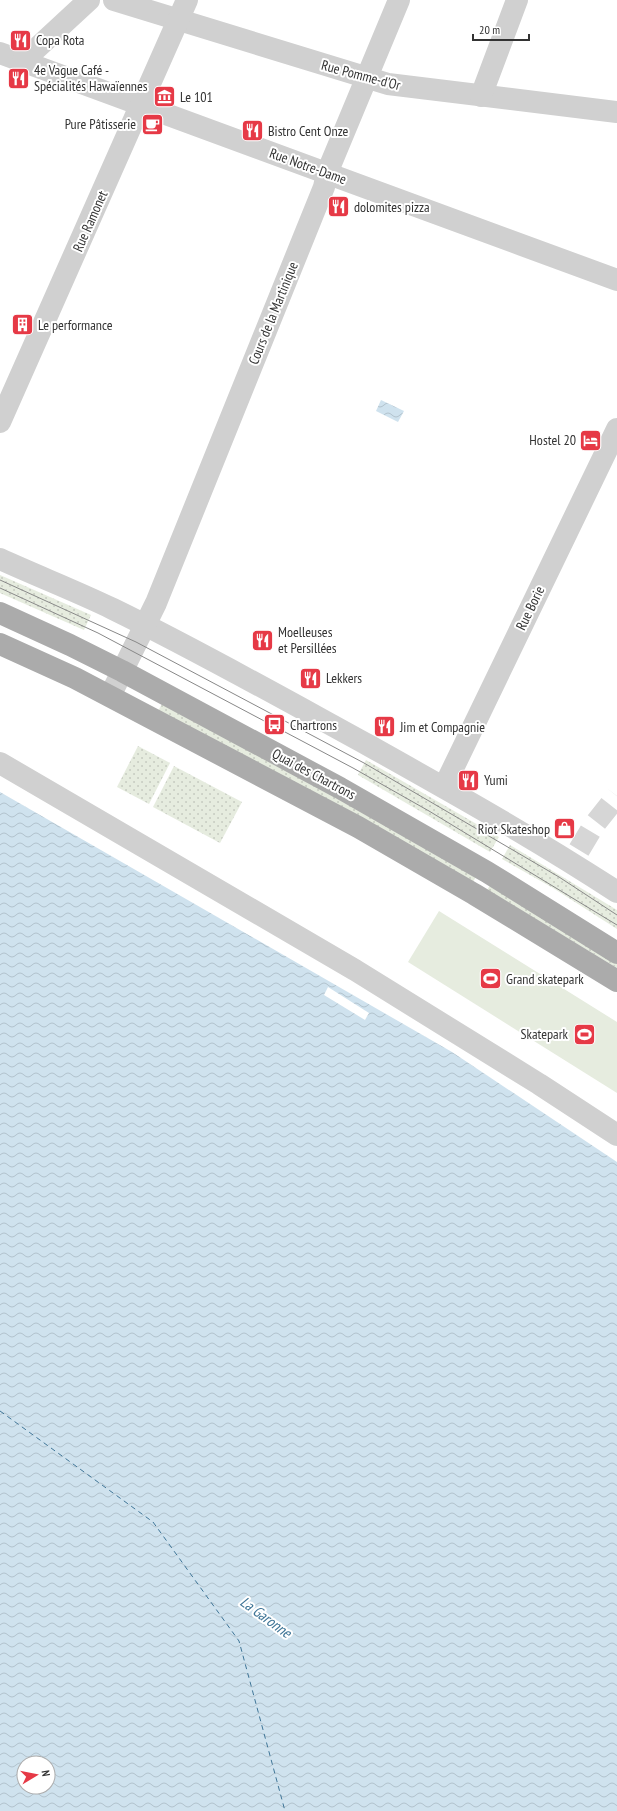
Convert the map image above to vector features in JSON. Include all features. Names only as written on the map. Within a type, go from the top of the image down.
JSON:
[{"type":"main road","name":"Quai des Chartrons","points":[[0,613],[122,671],[416,830],[506,883],[617,953]]},
{"type":"main road","name":"Quai des Chartrons","points":[[0,644],[75,678],[358,827],[474,894],[617,981]]},
{"type":"street","points":[[23,61],[89,0]]},
{"type":"street","name":"Rue Pomme-d'Or","points":[[114,0],[367,79],[388,84],[481,96],[615,107]]},
{"type":"street","name":"Rue Ramonet","points":[[0,422],[187,0]]},
{"type":"street","name":"Cours de la Martinique","points":[[110,696],[156,603],[313,216],[324,187],[327,173],[399,0]]},
{"type":"street","points":[[481,96],[517,0]]},
{"type":"street","name":"Rue Notre-Dame","points":[[0,52],[617,280]]},
{"type":"street","name":"Rue Borie","points":[[444,787],[617,429]]},
{"type":"street","points":[[0,559],[144,625],[575,856],[617,892]]},
{"type":"street","points":[[0,763],[355,970],[540,1084],[617,1135]]},
{"type":"shaded area","points":[[0,575],[91,615],[84,630],[0,593]]},
{"type":"shaded area","points":[[163,702],[477,875],[473,882],[158,711]]},
{"type":"shaded area","points":[[138,746],[170,763],[149,804],[117,787]]},
{"type":"shaded area","points":[[366,760],[499,837],[490,852],[358,775]]},
{"type":"shaded area","points":[[174,766],[242,802],[220,843],[153,807]]},
{"type":"shaded area","points":[[510,845],[617,910],[617,929],[553,888],[502,859]]},
{"type":"shaded area","points":[[491,884],[617,963],[617,968],[487,890]]},
{"type":"shaded area","name":"Grand skatepark","points":[[439,911],[617,1022],[617,1093],[408,962]]},
{"type":"water","points":[[381,400],[404,411],[398,422],[376,411]]},
{"type":"water","name":"La Garonne","points":[[0,792],[452,1052],[617,1162],[617,1811],[0,1811]]},
{"type":"pier","points":[[328,987],[369,1013],[365,1020],[324,995]]},
{"type":"ferry route","points":[[0,1411],[153,1522],[239,1641],[285,1811]]},
{"type":"tunnel","points":[[579,850],[594,825],[617,796]]},
{"type":"tram line","points":[[0,580],[136,642],[364,763],[559,877],[617,915]]},
{"type":"tram line","points":[[0,588],[98,633],[353,768],[429,811],[617,925]]},
{"type":"place","name":"Copa Rota","points":[[21,40]]},
{"type":"place","name":"4e Vague Café - Spécialités Hawaïennes","points":[[19,78]]},
{"type":"place","name":"Le 101","points":[[165,97]]},
{"type":"place","name":"Pure Pâtisserie","points":[[152,124]]},
{"type":"place","name":"Bistro Cent Onze","points":[[253,131]]},
{"type":"place","name":"dolomites pizza","points":[[339,207]]},
{"type":"place","name":"Le performance","points":[[22,325]]},
{"type":"place","name":"Hostel 20","points":[[591,440]]},
{"type":"place","name":"Moelleuses et Persillées","points":[[262,640]]},
{"type":"place","name":"Lekkers","points":[[311,678]]},
{"type":"place","name":"Chartrons","points":[[274,725]]},
{"type":"place","name":"Jim et Compagnie","points":[[385,727]]},
{"type":"place","name":"Yumi","points":[[468,780]]},
{"type":"place","name":"Riot Skateshop","points":[[565,829]]},
{"type":"place","name":"Grand skatepark","points":[[491,979]]},
{"type":"place","name":"Skatepark","points":[[584,1034]]}]
